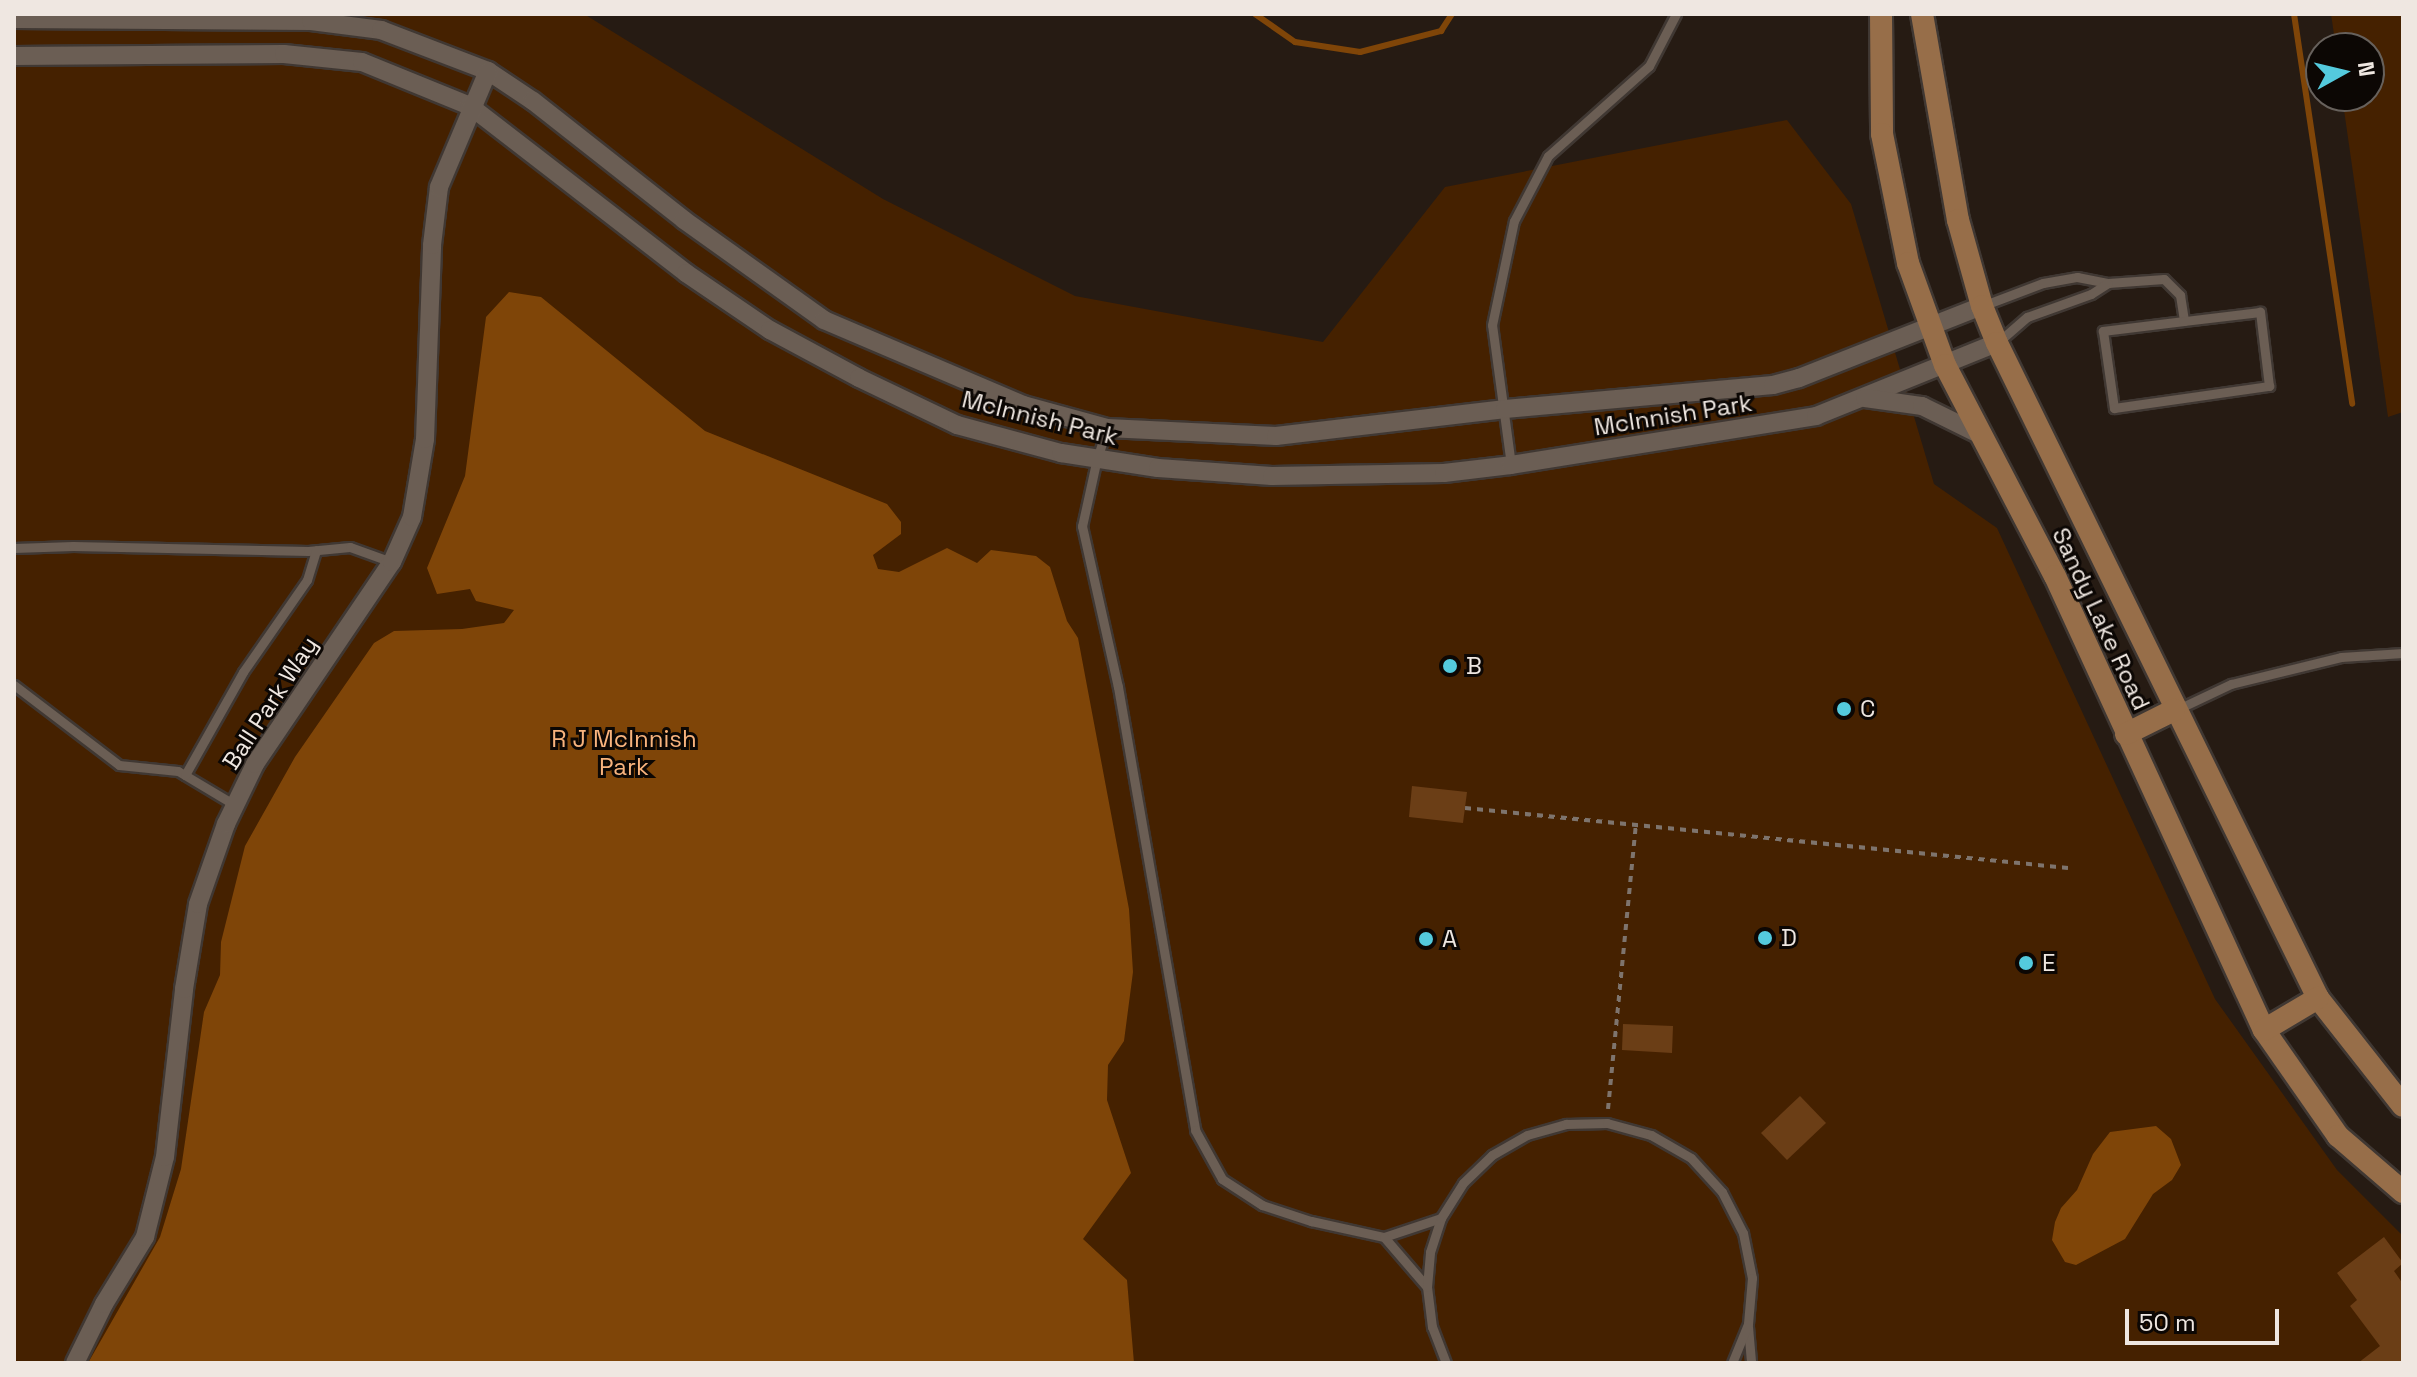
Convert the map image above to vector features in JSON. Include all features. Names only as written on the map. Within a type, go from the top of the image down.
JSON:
[{"type":"main road","name":"Sandy Lake Road","points":[[1881,14],[1882,134],[1908,263],[1945,365],[2055,576],[2264,1030],[2338,1136],[2403,1192]]},
{"type":"main road","name":"Sandy Lake Road","points":[[1922,14],[1958,220],[1982,306],[1997,343],[2174,710],[2318,998],[2403,1106]]},
{"type":"main road","points":[[2126,734],[2174,710]]},
{"type":"main road","points":[[2264,1030],[2318,998]]},
{"type":"street","name":"McInnish Park","points":[[14,19],[311,21],[381,30],[488,71],[533,101],[684,220],[824,320],[1023,405],[1107,428],[1276,436],[1505,409],[1773,385],[1799,378],[1982,306]]},
{"type":"street","name":"McInnish Park","points":[[14,56],[284,54],[362,62],[470,106],[686,273],[770,330],[859,378],[957,425],[1061,453],[1158,468],[1272,476],[1444,473],[1511,465],[1816,416],[1997,343]]},
{"type":"street","name":"Ball Park Way","points":[[75,1363],[104,1304],[145,1237],[165,1157],[184,989],[198,904],[235,805],[255,764],[392,562],[412,517],[425,439],[432,245],[439,187],[470,106],[488,71]]},
{"type":"street","points":[[1863,398],[1922,406],[1981,435]]},
{"type":"lane","points":[[1511,465],[1492,325],[1514,221],[1548,156],[1649,66],[1676,14]]},
{"type":"lane","points":[[1982,306],[2043,283],[2077,277],[2108,283],[2164,279],[2180,295],[2184,321]]},
{"type":"lane","points":[[1997,343],[2027,317],[2091,294],[2108,283]]},
{"type":"lane","points":[[2260,312],[2269,386],[2114,408],[2103,331],[2184,321],[2260,312]]},
{"type":"lane","points":[[1107,428],[1082,526],[1118,687],[1195,1130],[1222,1179],[1262,1205],[1311,1221],[1384,1237],[1441,1218]]},
{"type":"lane","points":[[14,548],[316,550],[350,547],[392,562]]},
{"type":"lane","points":[[185,775],[243,672],[307,580],[316,550]]},
{"type":"lane","points":[[2174,710],[2231,684],[2341,657],[2403,653]]},
{"type":"lane","points":[[14,685],[119,765],[178,771],[235,805]]},
{"type":"lane","points":[[1446,1363],[1432,1327],[1427,1287],[1430,1252],[1441,1218],[1463,1183],[1492,1155],[1515,1141],[1566,1124],[1607,1123],[1651,1135],[1678,1150],[1691,1158],[1722,1192],[1743,1233],[1752,1278],[1748,1324],[1751,1363]]},
{"type":"lane","points":[[1384,1237],[1427,1287]]},
{"type":"lane","points":[[1732,1363],[1748,1324]]},
{"type":"path","points":[[1465,808],[2068,868]]},
{"type":"path","points":[[1607,1123],[1636,825]]},
{"type":"green space","name":"R J McInnish Park","points":[[14,14],[584,14],[883,199],[1075,296],[1323,342],[1445,187],[1787,120],[1851,204],[1934,484],[1997,528],[2215,999],[2337,1170],[2403,1236],[2403,1363],[14,1363]]},
{"type":"green space","points":[[2331,14],[2403,14],[2403,412],[2388,417],[2344,112],[2385,112],[2385,32],[2334,32]]},
{"type":"shaded area","points":[[509,292],[541,297],[705,431],[887,504],[901,522],[901,534],[873,555],[878,569],[899,572],[947,548],[977,563],[991,550],[1036,556],[1050,567],[1067,621],[1078,638],[1129,909],[1133,972],[1124,1041],[1108,1065],[1107,1100],[1131,1173],[1083,1239],[1127,1280],[1134,1363],[88,1363],[160,1237],[181,1169],[204,1012],[220,975],[221,942],[245,846],[295,757],[374,643],[394,631],[462,629],[504,623],[514,610],[476,601],[470,589],[437,594],[427,568],[465,476],[486,317]]},
{"type":"shaded area","points":[[2156,1126],[2171,1139],[2181,1165],[2172,1180],[2153,1194],[2125,1239],[2076,1265],[2065,1262],[2052,1240],[2055,1222],[2061,1208],[2077,1190],[2093,1154],[2110,1132]]},
{"type":"building","points":[[1412,786],[1467,792],[1463,823],[1409,817]]},
{"type":"building","points":[[1623,1024],[1673,1026],[1672,1053],[1622,1050]]},
{"type":"building","points":[[1800,1096],[1826,1123],[1787,1160],[1761,1133]]},
{"type":"building","points":[[2384,1237],[2403,1263],[2394,1271],[2403,1284],[2403,1363],[2358,1363],[2380,1346],[2350,1306],[2357,1300],[2337,1273]]},
{"type":"waterway","points":[[1255,14],[1295,42],[1360,52],[1441,31],[1452,14]]},
{"type":"waterway","points":[[2294,14],[2352,404]]},
{"type":"place","name":"B","points":[[1450,666]]},
{"type":"place","name":"C","points":[[1844,709]]},
{"type":"place","name":"D","points":[[1765,938]]},
{"type":"place","name":"A","points":[[1426,939]]},
{"type":"place","name":"E","points":[[2026,963]]}]
